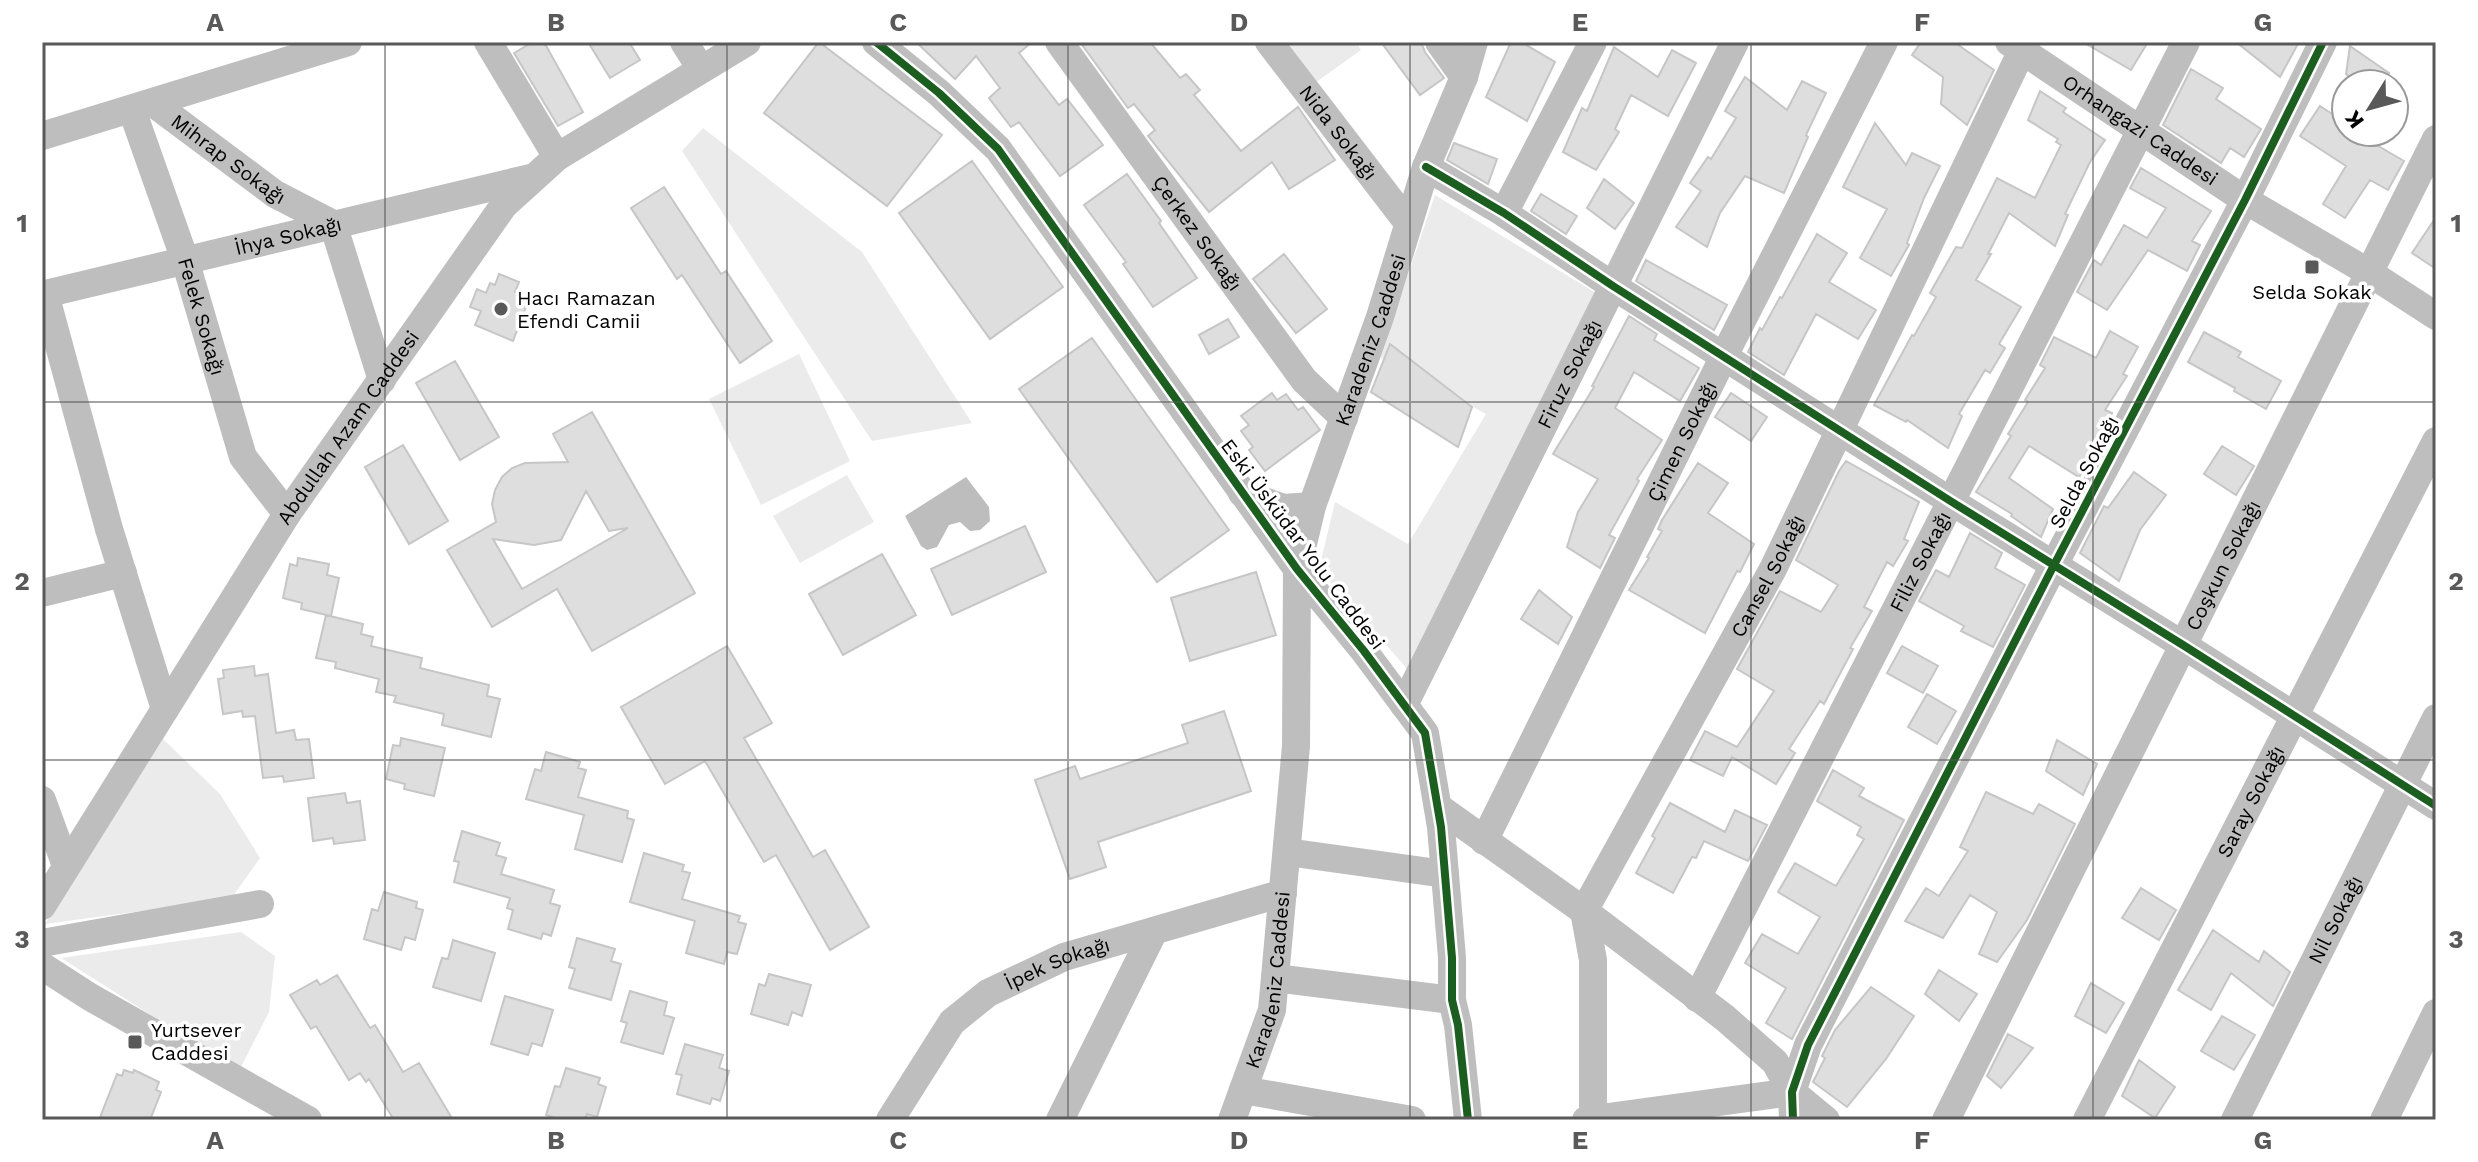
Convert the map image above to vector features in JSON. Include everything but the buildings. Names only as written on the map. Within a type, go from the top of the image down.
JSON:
[{"type":"street","points":[[42,136],[348,42]]},
{"type":"street","points":[[488,42],[557,157]]},
{"type":"street","points":[[684,42],[701,69]]},
{"type":"street","name":"Abdullah Azam Caddesi","points":[[42,906],[287,514],[504,205],[557,157],[747,42]]},
{"type":"street","name":"Eski Üsküdar Yolu Caddesi","points":[[876,42],[939,93],[998,149],[1297,569],[1425,733],[1438,807],[1452,958],[1452,1000],[1458,1025],[1468,1120]]},
{"type":"street","name":"Çerkez Sokağı","points":[[1059,42],[1304,380],[1344,418]]},
{"type":"street","name":"Nida Sokağı","points":[[1269,42],[1408,223]]},
{"type":"street","points":[[1439,42],[1464,77]]},
{"type":"street","name":"Karadeniz Caddesi","points":[[1232,1120],[1272,1010],[1296,746],[1297,569],[1312,506],[1380,317],[1426,167],[1464,77],[1474,42]]},
{"type":"street","points":[[1504,213],[1593,42]]},
{"type":"street","name":"Firuz Sokağı","points":[[1404,705],[1735,42]]},
{"type":"street","name":"Çimen Sokağı","points":[[1484,841],[1724,356],[1884,42]]},
{"type":"street","name":"Filiz Sokağı","points":[[1697,998],[2186,42]]},
{"type":"street","name":"Selda Sokağı","points":[[1792,1106],[1808,1045],[2245,200],[2323,42]]},
{"type":"street","name":"Orhangazi Caddesi","points":[[2019,45],[2245,200],[2436,316]]},
{"type":"street","name":"Cansel Sokağı","points":[[1584,911],[1773,569],[2019,45]]},
{"type":"street","name":"Mihrap Sokağı","points":[[143,106],[275,194],[333,224]]},
{"type":"street","name":"Felek Sokağı","points":[[143,106],[243,457],[287,514]]},
{"type":"street","name":"Coşkun Sokağı","points":[[1946,1120],[2436,139]]},
{"type":"street","points":[[1426,167],[1504,213],[1840,431],[2436,806]]},
{"type":"street","name":"İhya Sokağı","points":[[44,295],[533,178]]},
{"type":"street","points":[[333,224],[382,380]]},
{"type":"street","points":[[44,295],[109,529],[165,709]]},
{"type":"street","name":"Saray Sokağı","points":[[2087,1120],[2436,441]]},
{"type":"street","points":[[1242,493],[1283,508],[1312,506]]},
{"type":"street","points":[[42,593],[123,573]]},
{"type":"street","points":[[1297,643],[1346,629]]},
{"type":"street","name":"Nil Sokağı","points":[[2235,1120],[2436,718]]},
{"type":"street","points":[[42,800],[66,866]]},
{"type":"street","points":[[1438,807],[1584,911],[1725,1018],[1775,1062],[1792,1106]]},
{"type":"street","points":[[1287,852],[1445,874]]},
{"type":"street","name":"İpek Sokağı","points":[[890,1120],[952,1022],[988,993],[1064,957],[1283,893]]},
{"type":"street","points":[[42,943],[260,904]]},
{"type":"street","points":[[1584,911],[1593,960],[1593,1120]]},
{"type":"street","points":[[1060,1120],[1154,931]]},
{"type":"street","points":[[42,966],[90,997],[308,1120]]},
{"type":"street","points":[[1275,978],[1452,1000]]},
{"type":"street","points":[[2384,1120],[2436,1013]]},
{"type":"street","points":[[1243,1090],[1412,1120]]},
{"type":"street","points":[[1586,1120],[1792,1106],[1826,1120]]},
{"type":"shaded area","points":[[1281,42],[1356,42],[1361,50],[1312,85]]},
{"type":"shaded area","points":[[703,128],[862,252],[972,423],[872,441],[682,151]]},
{"type":"shaded area","points":[[1435,195],[1596,293],[1411,673],[1319,569],[1335,502],[1408,544],[1486,414],[1380,357]]},
{"type":"shaded area","points":[[799,354],[850,461],[761,505],[709,399]]},
{"type":"shaded area","points":[[847,475],[874,522],[800,563],[773,516]]},
{"type":"shaded area","points":[[966,477],[989,507],[990,521],[980,530],[970,531],[960,522],[949,525],[937,547],[927,550],[921,546],[905,516]]},
{"type":"shaded area","points":[[163,739],[220,794],[260,858],[231,899],[45,924]]},
{"type":"shaded area","points":[[241,932],[275,956],[269,1012],[239,1071],[61,958]]},
{"type":"cycle path","points":[[876,42],[939,93],[998,149],[1297,569],[1425,733],[1441,827],[1452,958],[1452,1000],[1458,1025],[1468,1120]]},
{"type":"cycle path","points":[[1793,1120],[1792,1092],[1808,1045],[2245,200],[2323,42]]},
{"type":"cycle path","points":[[1426,167],[1504,213],[1952,502],[2436,806]]},
{"type":"place","name":"Selda Sokak","points":[[2312,267]]},
{"type":"place","name":"Hacı Ramazan Efendi Camii","points":[[501,309]]},
{"type":"place","name":"Yurtsever Caddesi","points":[[135,1042]]}]
